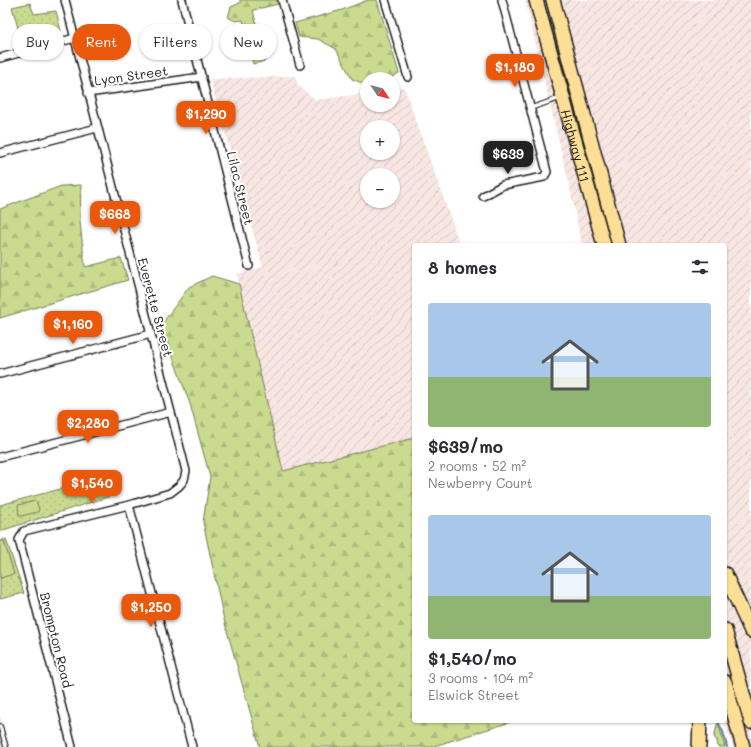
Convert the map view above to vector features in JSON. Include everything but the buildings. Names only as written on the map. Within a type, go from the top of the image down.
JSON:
[{"type":"highway","name":"Highway 111","points":[[536,0],[603,243]]},
{"type":"highway","name":"Highway 111","points":[[553,0],[618,243]]},
{"type":"highway","points":[[727,578],[751,632]]},
{"type":"highway","points":[[727,637],[751,722]]},
{"type":"highway","points":[[727,689],[743,747]]},
{"type":"highway","points":[[699,747],[700,723]]},
{"type":"street","name":"Everette Street","points":[[65,0],[72,27]]},
{"type":"street","name":"Lilac Street","points":[[182,0],[249,266]]},
{"type":"street","points":[[282,0],[300,65]]},
{"type":"street","points":[[385,0],[408,77]]},
{"type":"street","points":[[483,196],[503,185],[544,177],[547,172],[502,0]]},
{"type":"street","points":[[0,58],[72,39]]},
{"type":"street","name":"Everette Street","points":[[80,60],[186,468],[186,475],[183,481],[170,493],[129,505]]},
{"type":"street","name":"Lyon Street","points":[[88,93],[202,77]]},
{"type":"street","points":[[0,153],[97,128]]},
{"type":"street","points":[[0,374],[151,334]]},
{"type":"street","points":[[0,457],[171,412]]},
{"type":"street","points":[[129,505],[192,747]]},
{"type":"street","name":"Brompton Road","points":[[72,747],[19,540],[24,531],[129,505]]},
{"type":"lane","points":[[530,108],[563,97]]},
{"type":"lane","points":[[0,726],[6,747]]},
{"type":"shaded area","points":[[525,0],[751,0],[751,747],[733,747],[725,723],[727,723],[727,243],[582,243]]},
{"type":"shaded area","points":[[296,76],[297,85],[316,100],[360,94],[360,112],[400,112],[400,88],[404,87],[459,243],[412,243],[412,439],[283,472],[237,274],[263,267],[210,79]]},
{"type":"shaded area","points":[[0,715],[9,747],[0,747]]},
{"type":"green space","points":[[240,0],[277,0],[278,4],[253,10],[256,24],[244,24],[243,20],[235,21],[228,17],[231,7],[240,3]]},
{"type":"green space","points":[[368,0],[377,0],[399,72],[360,72],[360,82],[352,79],[336,49],[318,39],[299,37],[295,23],[342,10]]},
{"type":"green space","points":[[30,3],[34,14],[56,11],[59,24],[17,24],[12,7]]},
{"type":"green space","points":[[252,60],[265,60],[265,61],[253,64]]},
{"type":"green space","points":[[81,185],[80,222],[85,267],[121,258],[128,280],[0,318],[0,209],[61,186]]},
{"type":"green space","points":[[212,276],[239,284],[283,471],[412,439],[412,723],[508,723],[431,747],[260,747],[224,620],[203,522],[210,477],[190,404],[161,325],[189,287]]},
{"type":"green space","points":[[109,476],[114,495],[0,531],[0,505]]},
{"type":"green space","points":[[36,501],[39,509],[38,512],[21,516],[19,515],[18,505]]},
{"type":"green space","points":[[6,539],[24,593],[0,599],[0,541]]},
{"type":"green space","points":[[4,541],[14,574],[0,578],[0,542]]},
{"type":"green space","points":[[718,723],[725,747],[718,747],[717,741],[714,737]]},
{"type":"waterway","points":[[718,723],[723,732],[727,747]]}]
